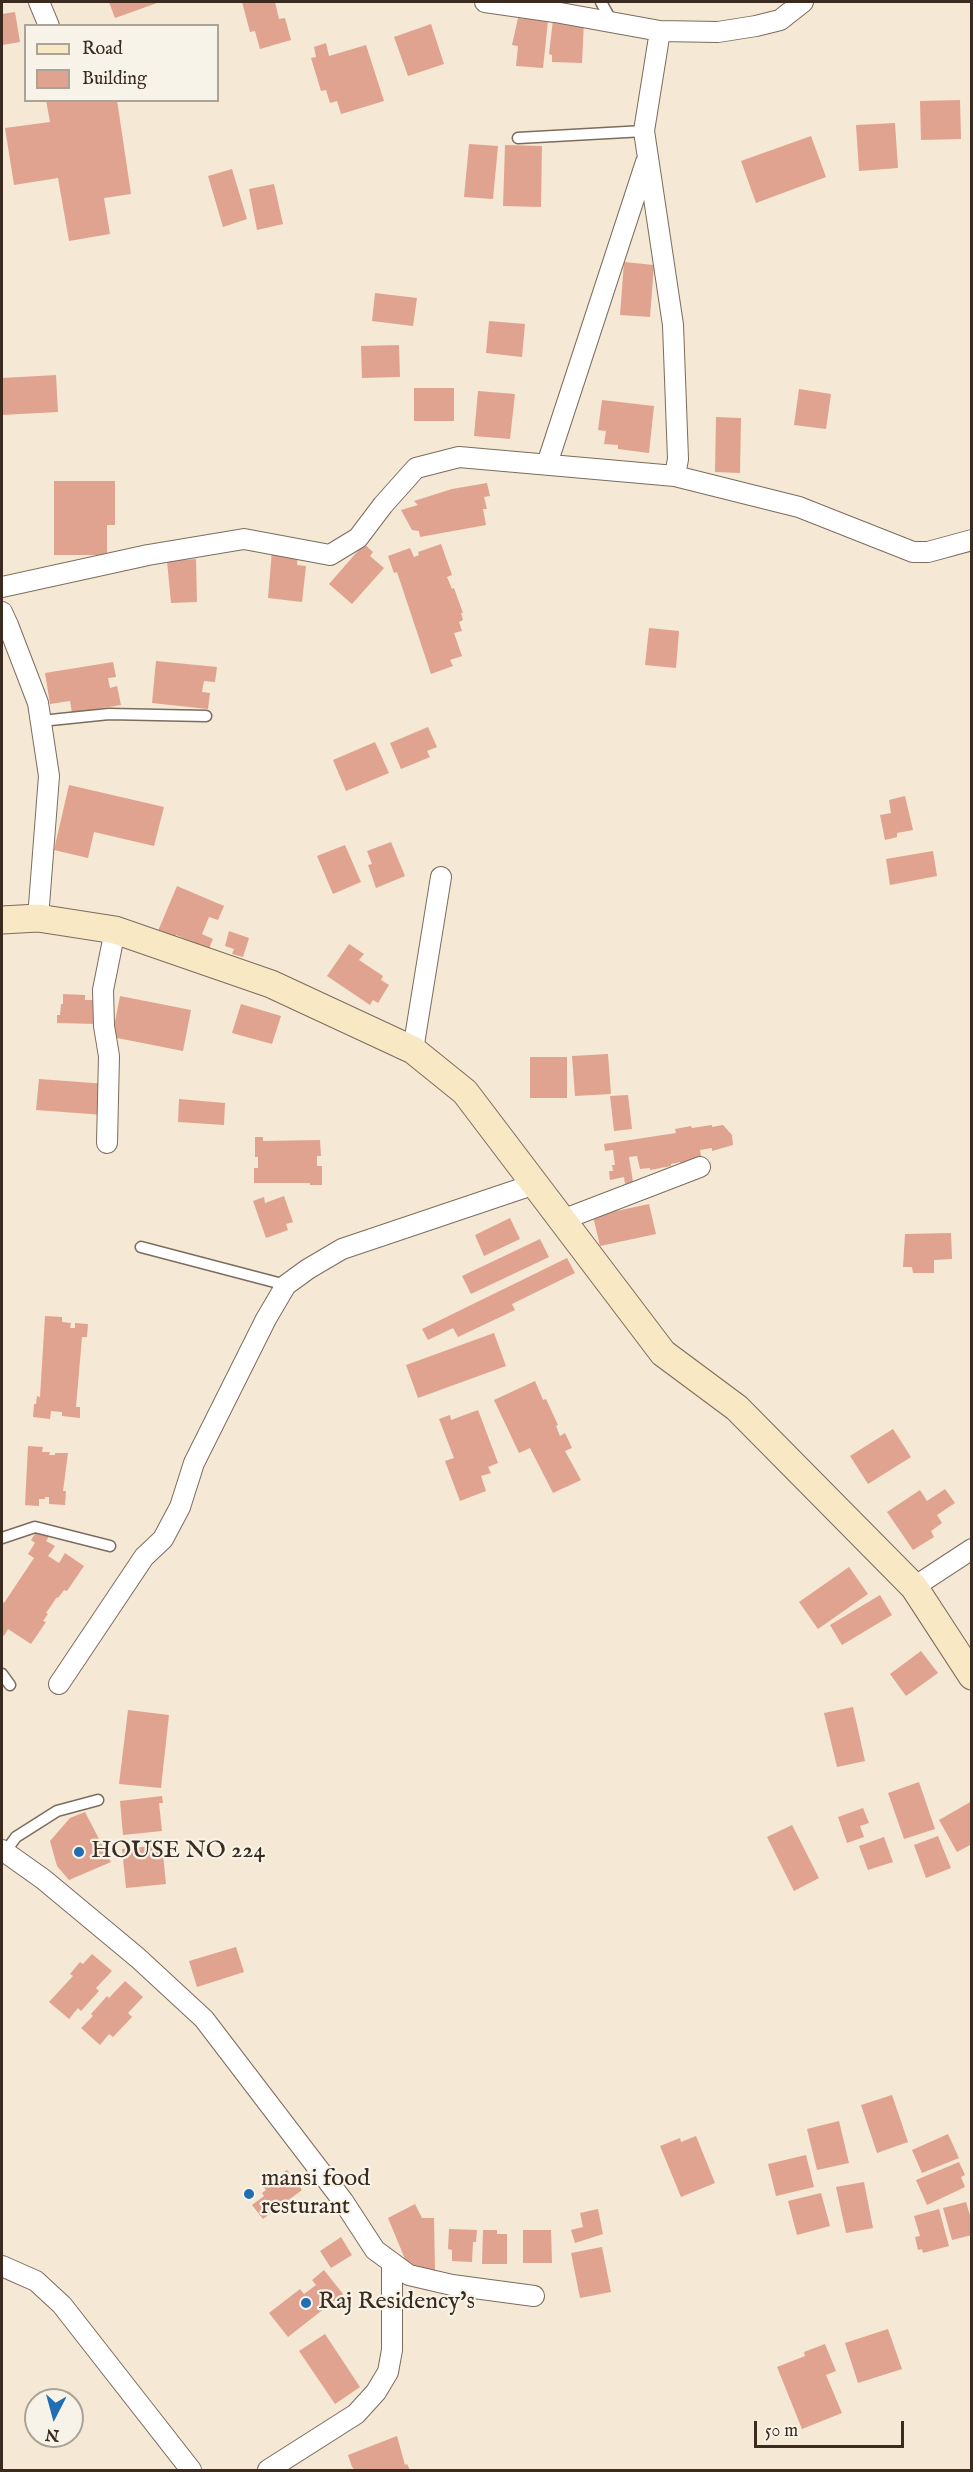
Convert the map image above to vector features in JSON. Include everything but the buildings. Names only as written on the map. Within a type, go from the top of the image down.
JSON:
[{"type":"main road","points":[[2,920],[38,918],[115,930],[271,984],[413,1050],[465,1092],[663,1353],[737,1408],[914,1587],[972,1676]]},
{"type":"street","points":[[39,2],[48,24]]},
{"type":"street","points":[[485,2],[660,31],[718,32],[780,20],[803,2]]},
{"type":"street","points":[[660,31],[644,130],[673,325],[678,459],[675,476]]},
{"type":"street","points":[[547,464],[647,157]]},
{"type":"street","points":[[2,587],[148,555],[244,539],[330,555],[358,538],[383,505],[416,468],[459,457],[675,476],[799,507],[914,552],[928,552],[972,540]]},
{"type":"street","points":[[2,612],[38,703],[49,776],[38,918]]},
{"type":"street","points":[[413,1050],[441,877]]},
{"type":"street","points":[[107,1143],[109,1056],[104,1026],[103,990],[115,930]]},
{"type":"street","points":[[562,1220],[700,1167]]},
{"type":"street","points":[[59,1684],[144,1557],[163,1539],[180,1507],[194,1463],[266,1319],[286,1285],[342,1249],[535,1184]]},
{"type":"street","points":[[914,1587],[972,1549]]},
{"type":"street","points":[[3,1851],[43,1879],[138,1958],[204,2019],[343,2201],[375,2250],[409,2275],[452,2285],[534,2296]]},
{"type":"street","points":[[268,2470],[356,2414],[376,2392],[388,2372],[392,2350],[392,2263]]},
{"type":"street","points":[[2,2266],[36,2281],[62,2305],[191,2470]]},
{"type":"lane","points":[[601,2],[612,22]]},
{"type":"lane","points":[[518,138],[644,130]]},
{"type":"lane","points":[[41,721],[110,714],[206,716]]},
{"type":"lane","points":[[141,1247],[286,1285]]},
{"type":"lane","points":[[2,1538],[25,1528],[35,1527],[110,1546]]},
{"type":"lane","points":[[2,1674],[10,1685]]},
{"type":"lane","points":[[3,1851],[16,1837],[57,1811],[98,1800]]},
{"type":"place","name":"HOUSE NO 224","points":[[79,1852]]},
{"type":"place","name":"mansi food resturant","points":[[249,2194]]},
{"type":"place","name":"Raj Residency's","points":[[306,2303]]}]
